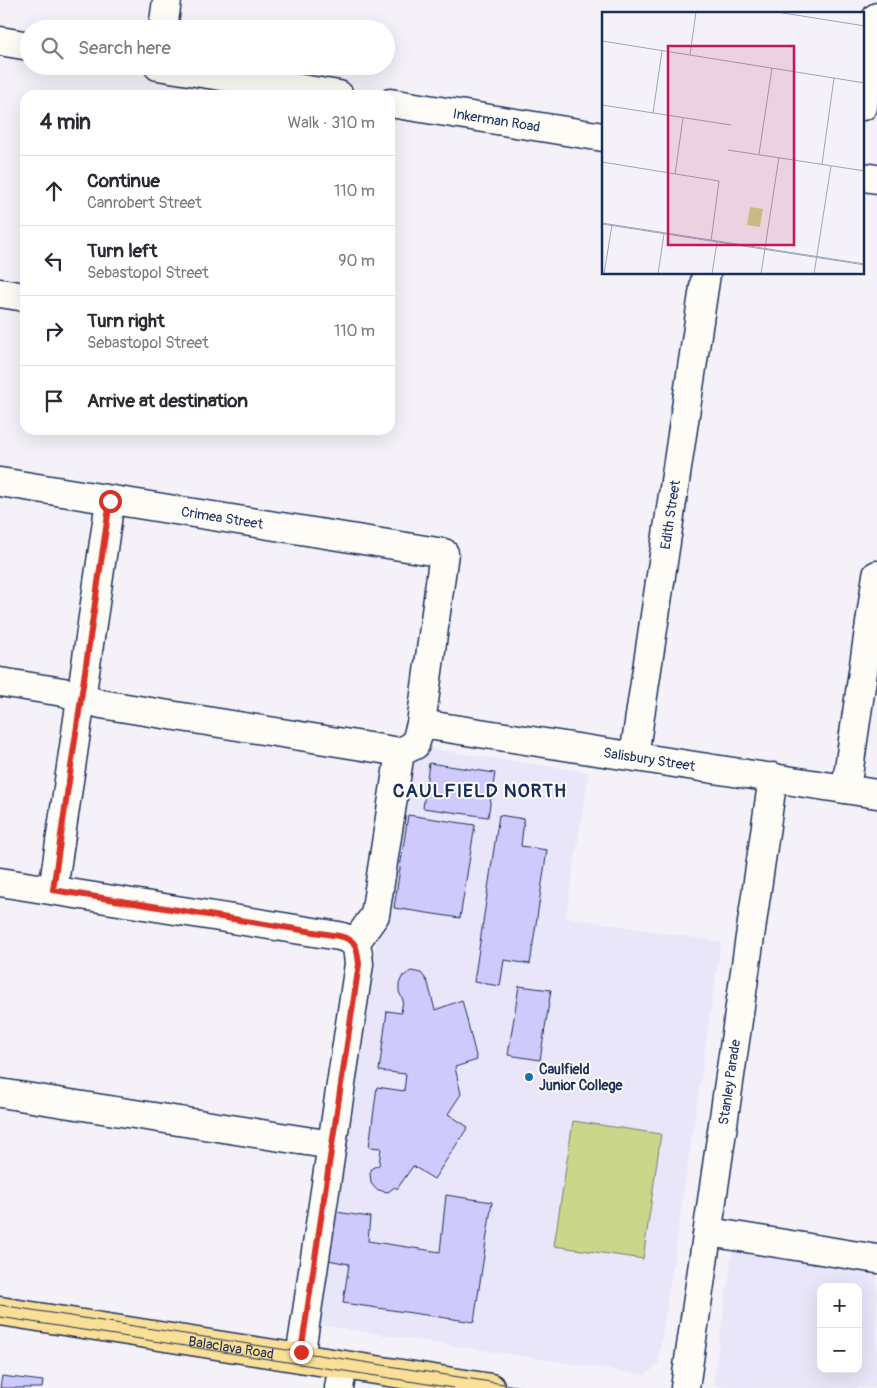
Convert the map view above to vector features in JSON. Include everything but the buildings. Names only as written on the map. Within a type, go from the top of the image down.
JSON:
[{"type":"main road","name":"Balaclava Road","points":[[0,1311],[300,1358],[341,1376],[491,1388]]},
{"type":"street","points":[[164,20],[167,0]]},
{"type":"street","points":[[864,100],[877,17]]},
{"type":"street","points":[[0,41],[20,44]]},
{"type":"street","points":[[214,75],[308,90]]},
{"type":"street","name":"Inkerman Road","points":[[395,104],[602,137]]},
{"type":"street","points":[[864,177],[877,179]]},
{"type":"street","name":"Edith Street","points":[[634,756],[706,275]]},
{"type":"street","points":[[0,293],[20,296]]},
{"type":"street","name":"Crimea Street","points":[[0,482],[444,553],[421,724]]},
{"type":"street","points":[[53,890],[110,501]]},
{"type":"street","points":[[846,789],[877,575]]},
{"type":"street","points":[[0,682],[63,692],[102,704],[400,752],[415,745],[421,724]]},
{"type":"street","name":"Salisbury Street","points":[[421,724],[877,794]]},
{"type":"street","points":[[355,943],[375,915],[400,752]]},
{"type":"street","name":"Stanley Parade","points":[[685,1388],[709,1232],[773,777]]},
{"type":"street","points":[[0,882],[339,936],[348,938],[355,943],[359,964],[300,1358]]},
{"type":"street","points":[[0,1093],[332,1145]]},
{"type":"street","points":[[709,1232],[877,1259]]},
{"type":"shaded area","name":"Caulfield Junior College","points":[[424,748],[589,772],[566,917],[721,942],[658,1365],[645,1375],[319,1325],[404,759]]},
{"type":"shaded area","points":[[734,1241],[877,1264],[877,1388],[730,1388],[713,1385]]},
{"type":"green space","points":[[573,1121],[661,1134],[643,1259],[554,1246]]},
{"type":"tram line","points":[[0,1305],[529,1388]]},
{"type":"tram line","points":[[0,1317],[453,1388]]},
{"type":"place","name":"Caulfield Junior College","points":[[529,1077]]},
{"type":"district","name":"CAULFIELD NORTH","points":[[480,790]]},
{"type":"route","points":[[110,501],[53,890],[339,936],[348,938],[355,943],[358,953],[359,964],[301,1352]]}]
